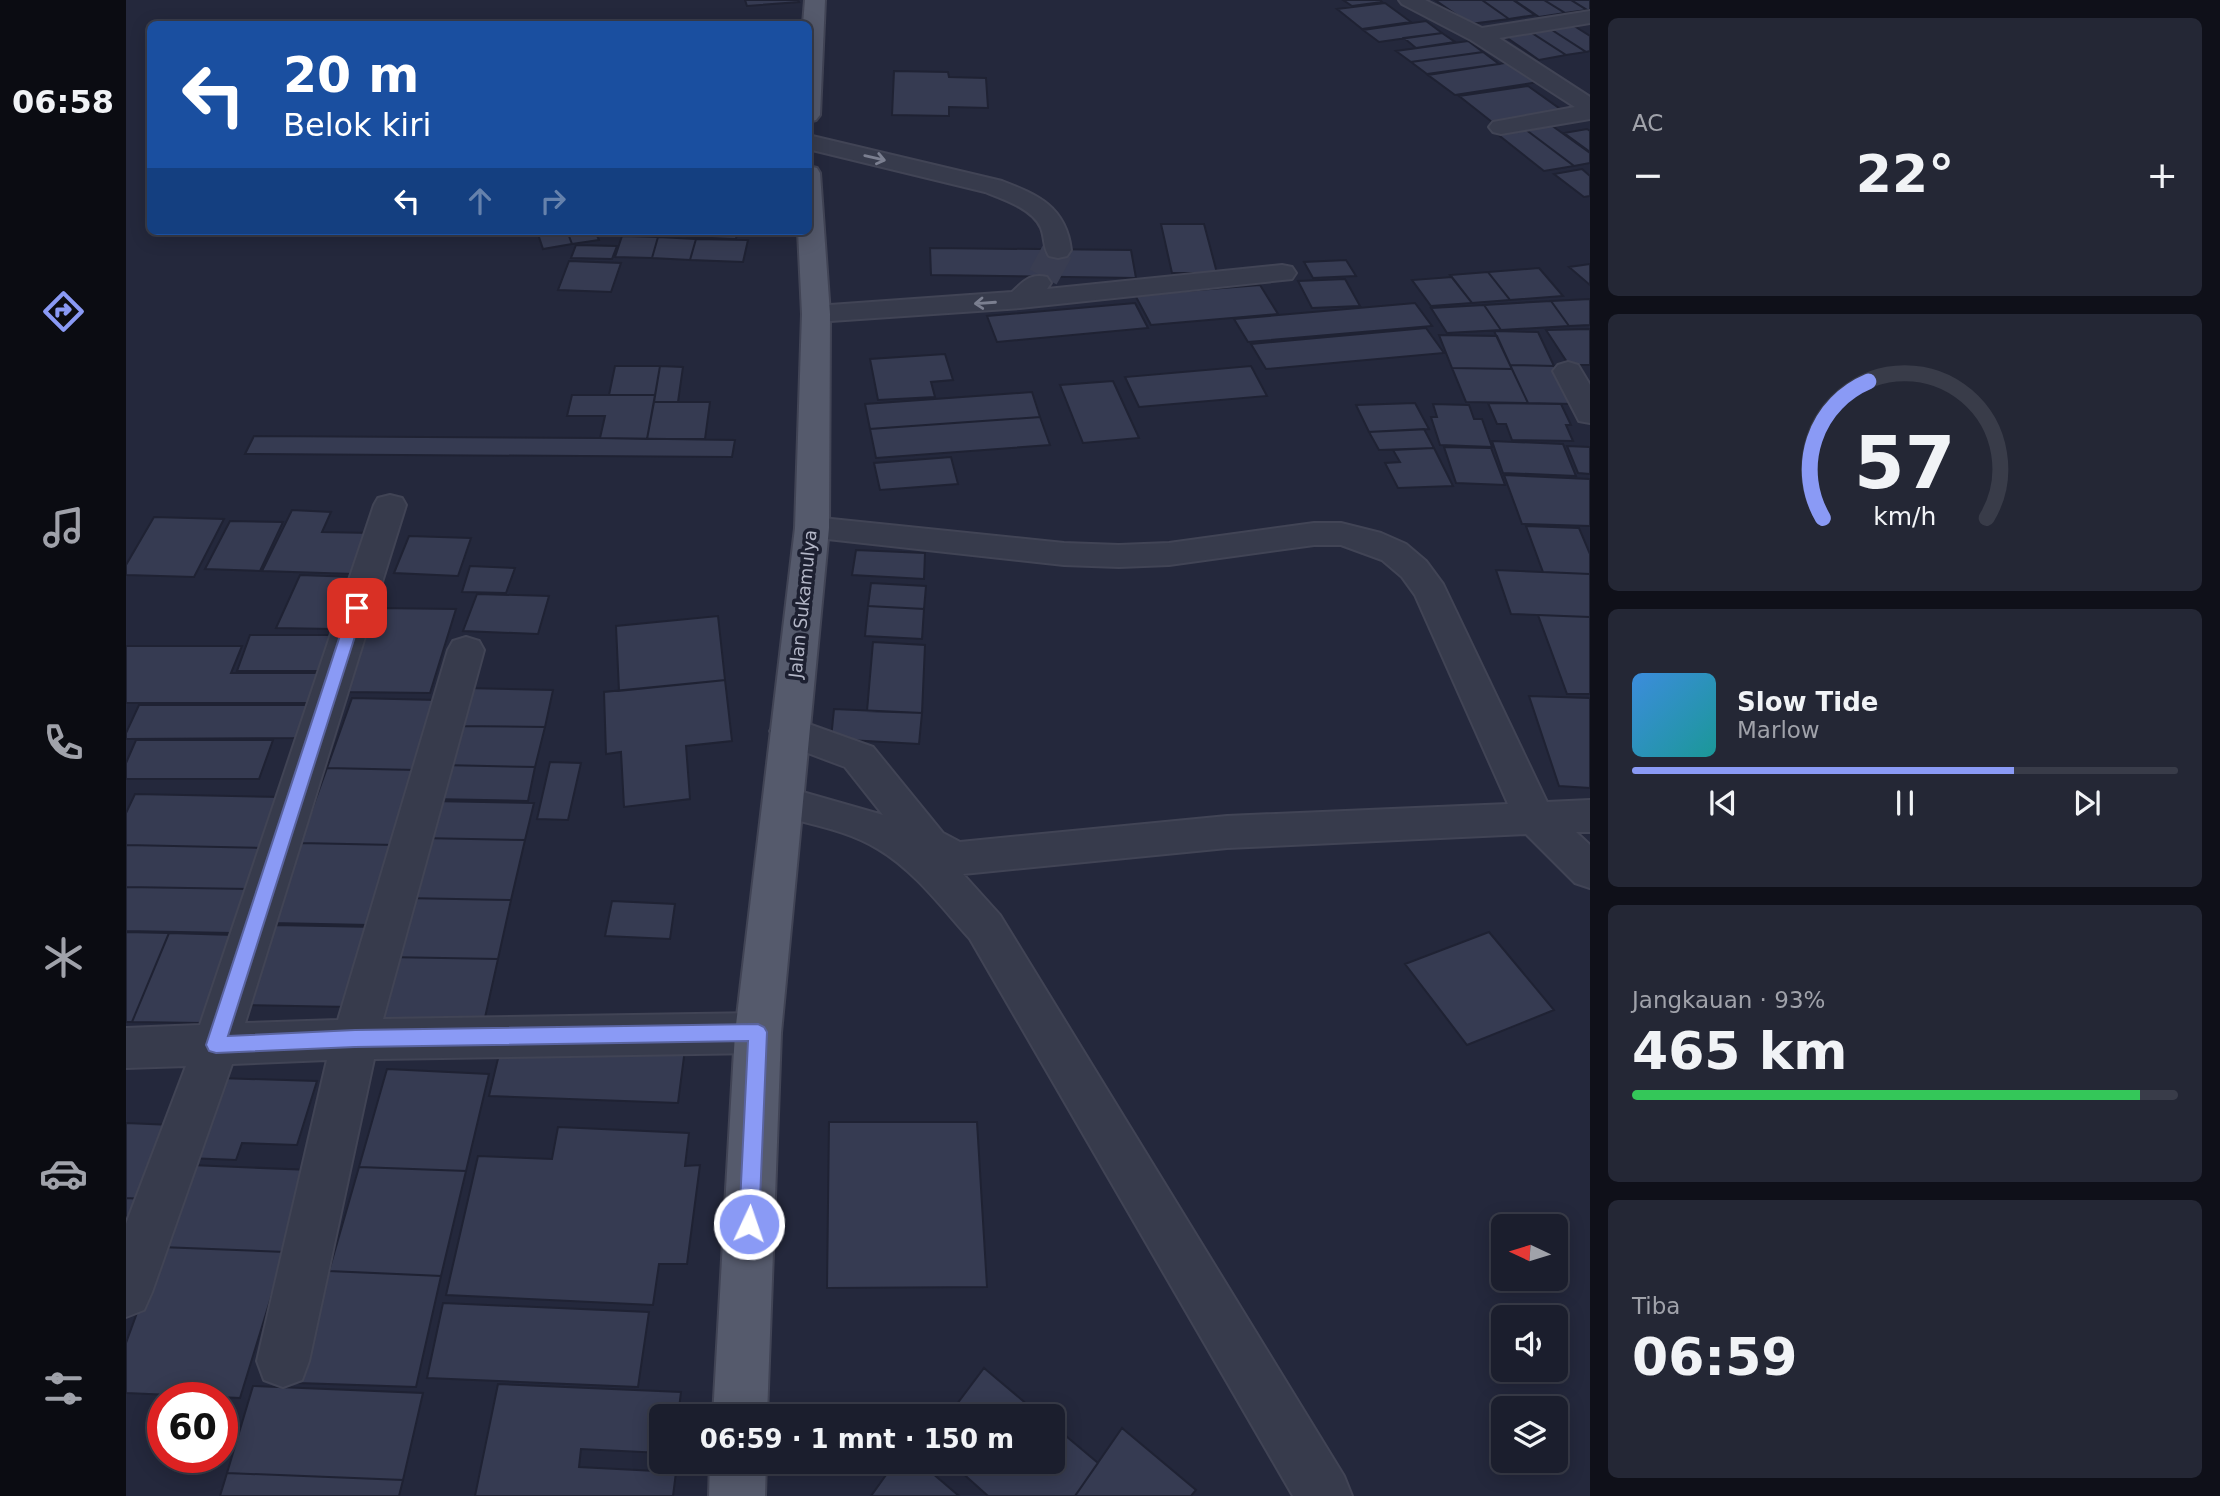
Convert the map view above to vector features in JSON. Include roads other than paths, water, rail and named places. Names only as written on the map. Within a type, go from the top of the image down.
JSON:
[{"type":"main road","points":[[812,49],[815,0]]},
{"type":"main road","name":"Jalan Sukamulya","points":[[741,1404],[758,1032],[785,802],[789,731],[812,528],[816,314],[812,235]]},
{"type":"main road","points":[[737,1496],[738,1474]]},
{"type":"street","points":[[1409,0],[1479,35],[1586,102]]},
{"type":"street","points":[[1479,35],[1590,17]]},
{"type":"street","points":[[1501,127],[1586,102]]},
{"type":"street","points":[[812,143],[993,186],[1017,196],[1039,210],[1055,228],[1058,250]]},
{"type":"street","points":[[816,314],[1020,300],[1282,273]]},
{"type":"street","points":[[1020,300],[1043,276]]},
{"type":"street","points":[[1568,372],[1590,414]]},
{"type":"street","points":[[126,1292],[216,1045],[390,505]]},
{"type":"street","points":[[812,528],[1064,554],[1119,556],[1169,554],[1314,534],[1341,534],[1369,541],[1394,552],[1431,592],[1534,817],[1590,872]]},
{"type":"street","points":[[283,1361],[355,1039],[466,650]]},
{"type":"street","points":[[789,731],[859,757],[929,844],[954,858],[980,858],[1227,832],[1590,816]]},
{"type":"street","points":[[785,802],[873,828],[893,837],[910,849],[985,927],[1324,1496]]},
{"type":"street","points":[[126,1048],[355,1039],[758,1032]]},
{"type":"tunnel","points":[[1043,277],[1058,250]]}]
